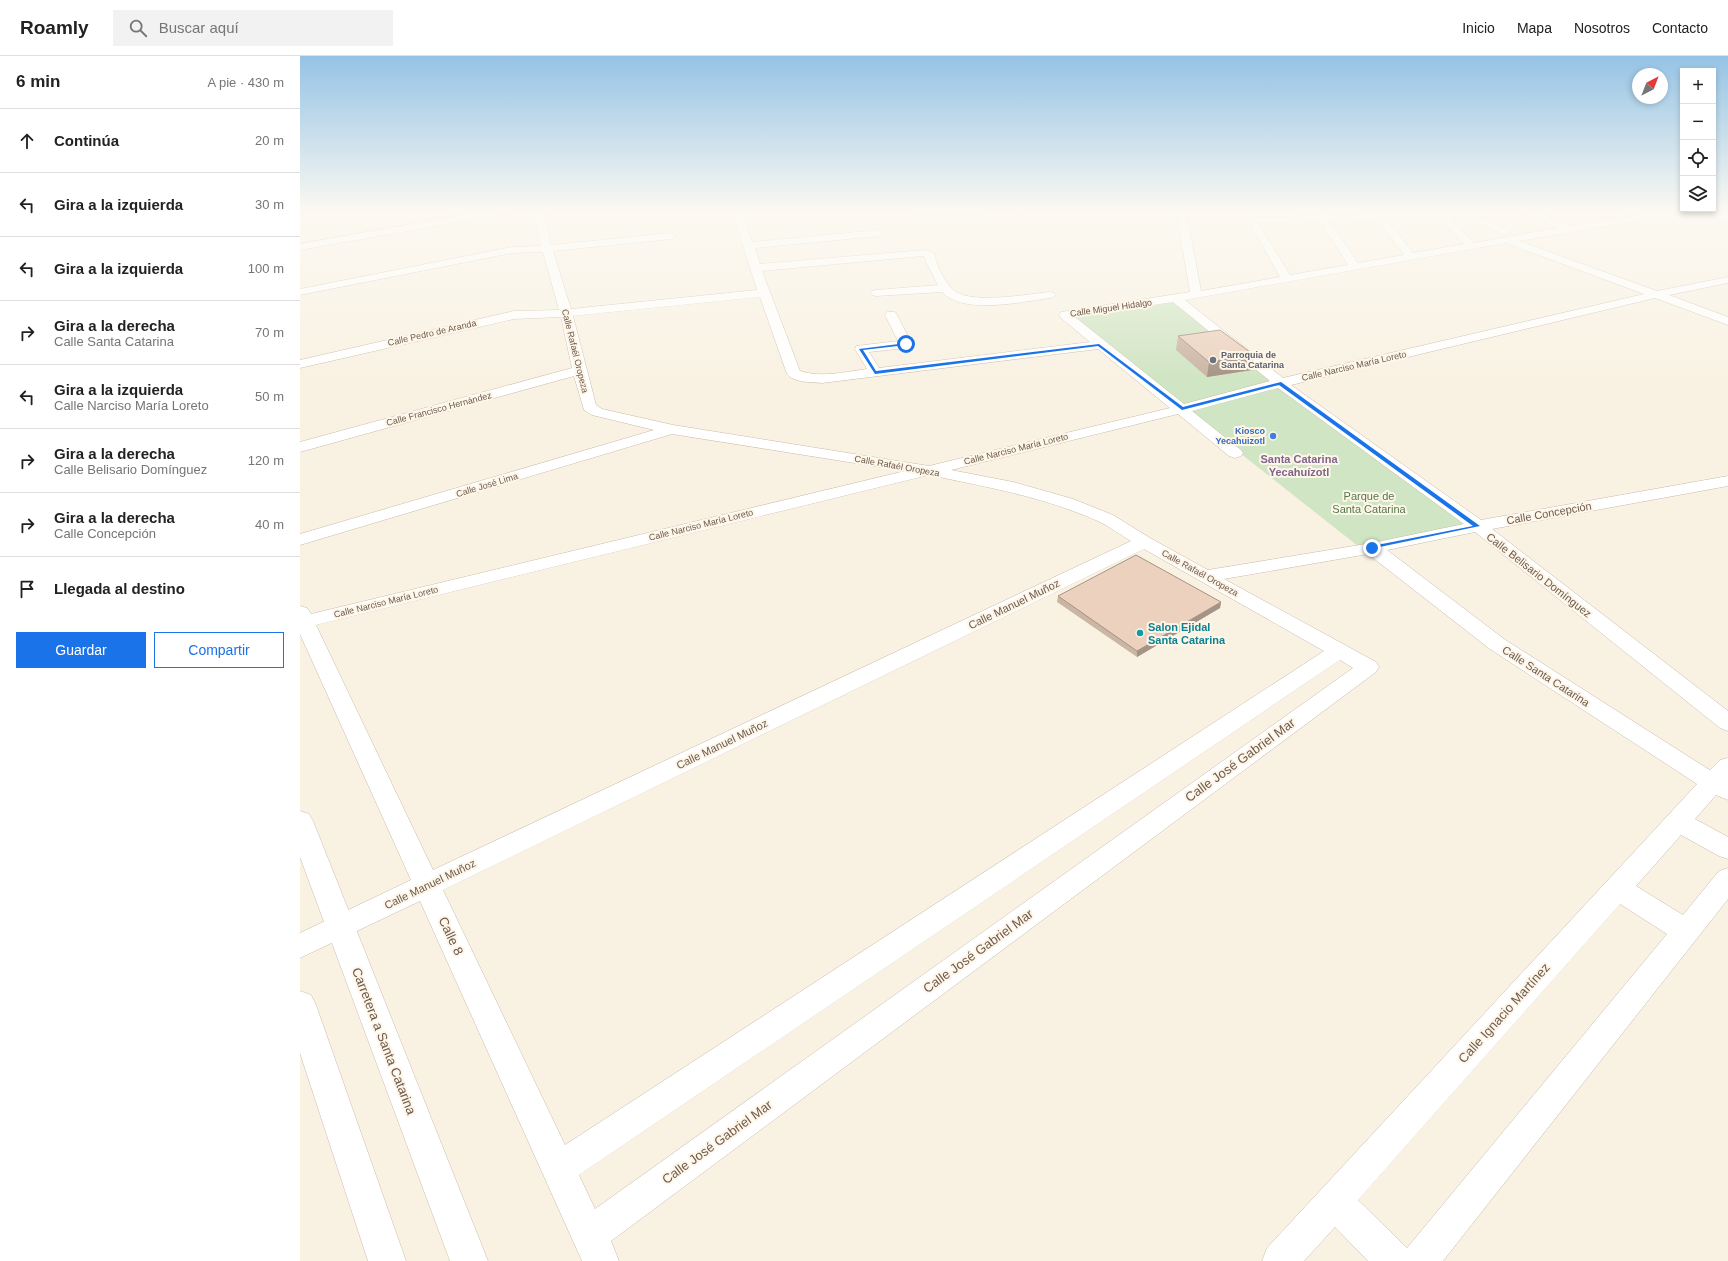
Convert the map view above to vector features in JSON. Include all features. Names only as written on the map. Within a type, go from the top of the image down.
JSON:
[{"type":"main road","name":"Carretera a Santa Catarina","points":[[300,821],[469,1261]]},
{"type":"main road","points":[[300,1005],[387,1261]]},
{"type":"street","points":[[300,292],[425,267]]},
{"type":"street","name":"Calle Rafaél Oropeza","points":[[552,267],[566,313],[589,407],[597,412],[673,430],[927,470],[1013,487],[1067,503],[1107,519],[1144,542],[1368,667]]},
{"type":"street","points":[[764,267],[755,268],[794,374],[806,378],[822,379],[1099,345],[1182,409],[1235,454]]},
{"type":"street","points":[[934,267],[946,288],[954,297],[963,300],[1050,295]]},
{"type":"street","points":[[1191,267],[1196,296]]},
{"type":"street","points":[[1280,267],[1287,279]]},
{"type":"street","name":"Calle Miguel Hidalgo","points":[[1099,345],[1065,314],[1196,296],[1359,267]]},
{"type":"street","points":[[1584,267],[1654,295],[1728,321]]},
{"type":"street","name":"Calle Narciso María Loreto","points":[[302,619],[1182,409],[1280,383],[1386,360],[1654,295],[1728,280]]},
{"type":"street","points":[[876,293],[946,288]]},
{"type":"street","name":"Calle Pedro de Aranda","points":[[300,364],[514,316],[566,313],[764,293]]},
{"type":"street","name":"Calle Belisario Domínguez","points":[[1176,299],[1280,383],[1478,526],[1728,723]]},
{"type":"street","points":[[875,372],[861,349],[906,344],[891,315]]},
{"type":"street","name":"Calle Francisco Hernández","points":[[300,435],[578,366]]},
{"type":"street","name":"Calle Francisco Hernández","points":[[300,447],[578,366]]},
{"type":"street","name":"Calle José Lima","points":[[300,540],[673,430]]},
{"type":"street","name":"Calle Concepción","points":[[1205,576],[1372,548],[1478,526],[1728,481]]},
{"type":"street","name":"Calle Manuel Muñoz","points":[[300,946],[1144,542]]},
{"type":"street","name":"Calle Santa Catarina","points":[[1372,548],[1497,644],[1723,780]]},
{"type":"street","name":"Calle 8","points":[[302,619],[601,1261]]},
{"type":"street","points":[[558,1169],[1339,651]]},
{"type":"street","name":"Calle José Gabriel Mar","points":[[589,1235],[1368,667]]},
{"type":"street","name":"Calle Ignacio Martínez","points":[[1280,1261],[1677,821],[1723,780]]},
{"type":"street","points":[[1677,821],[1728,849]]},
{"type":"street","points":[[1420,1261],[1728,879]]},
{"type":"street","points":[[1617,888],[1686,931]]},
{"type":"street","points":[[1334,1201],[1394,1261]]},
{"type":"green space","points":[[1169,300],[1284,384],[1185,408],[1065,315]]},
{"type":"green space","name":"Parque de Santa Catarina","points":[[1283,385],[1476,531],[1363,550],[1184,409]]},
{"type":"building","points":[[1220,330],[1254,355],[1209,362],[1178,336]]},
{"type":"building","name":"Salon Ejidal Santa Catarina","points":[[1136,555],[1221,602],[1137,651],[1058,596]]},
{"type":"place","name":"Parroquia de Santa Catarina","points":[[1213,360]]},
{"type":"place","name":"Kiosco Yecahuizotl","points":[[1273,436]]},
{"type":"place","name":"Salon Ejidal Santa Catarina","points":[[1140,633]]},
{"type":"district","name":"Santa Catarina Yecahuízotl","points":[[1299,465]]},
{"type":"route","points":[[906,344],[861,349],[875,372],[1099,345],[1182,409],[1280,383],[1478,526],[1372,548]]}]
